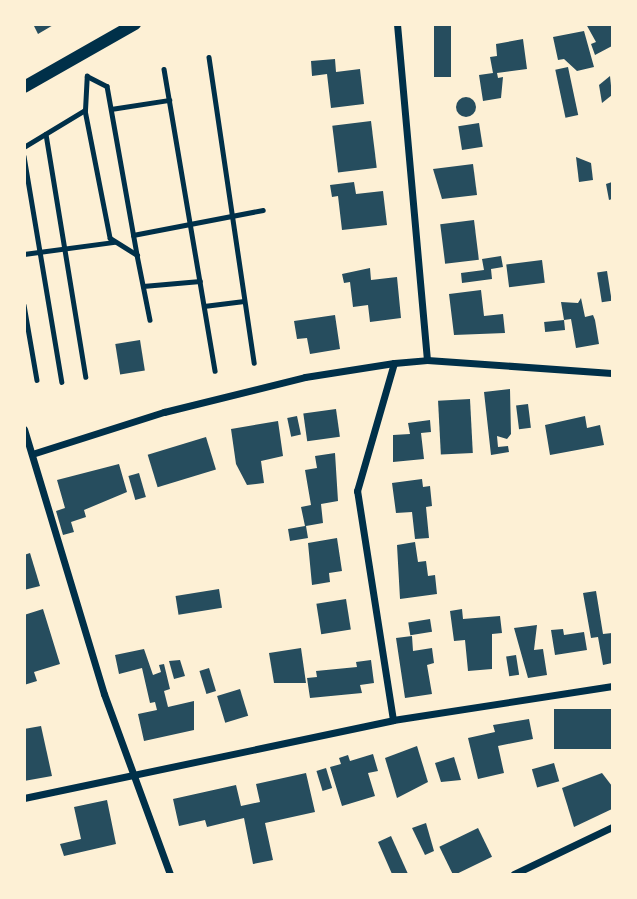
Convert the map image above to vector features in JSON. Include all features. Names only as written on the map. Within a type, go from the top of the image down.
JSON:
[{"type":"street","points":[[24,87],[135,24]]},
{"type":"street","points":[[397,24],[427,360]]},
{"type":"street","points":[[32,454],[164,412],[305,377],[394,363],[427,360],[612,373]]},
{"type":"street","points":[[393,720],[357,491],[394,363]]},
{"type":"street","points":[[24,429],[130,774],[170,874]]},
{"type":"street","points":[[24,798],[393,720],[612,687]]},
{"type":"street","points":[[514,874],[612,827]]},
{"type":"path","points":[[92,48],[85,110],[110,238],[137,255]]},
{"type":"path","points":[[209,57],[254,363]]},
{"type":"path","points":[[164,69],[215,371]]},
{"type":"path","points":[[88,76],[107,86],[150,320]]},
{"type":"path","points":[[111,109],[169,100]]},
{"type":"path","points":[[24,147],[85,110]]},
{"type":"path","points":[[46,134],[67,248],[86,377]]},
{"type":"path","points":[[24,156],[62,382]]},
{"type":"path","points":[[134,235],[263,211]]},
{"type":"path","points":[[24,254],[116,242]]},
{"type":"path","points":[[143,286],[200,281]]},
{"type":"path","points":[[204,306],[244,300]]},
{"type":"path","points":[[24,305],[37,380]]},
{"type":"building","points":[[33,24],[55,24],[38,34]]},
{"type":"building","points":[[434,24],[451,24],[451,77],[434,77]]},
{"type":"building","points":[[586,24],[612,24],[612,46],[595,55],[591,44],[596,42]]},
{"type":"building","points":[[584,31],[594,67],[577,71],[564,59],[558,60],[553,37]]},
{"type":"building","points":[[523,39],[527,69],[497,73],[498,78],[503,77],[501,98],[483,101],[479,75],[493,73],[490,57],[497,56],[496,44]]},
{"type":"building","points":[[335,59],[336,72],[360,69],[364,104],[331,108],[327,74],[312,76],[311,61]]},
{"type":"building","points":[[568,67],[578,115],[565,118],[555,70]]},
{"type":"building","points":[[610,76],[612,95],[602,103],[599,85]]},
{"type":"building","points":[[466,97],[473,100],[476,107],[473,114],[466,117],[459,114],[456,107],[459,100]]},
{"type":"building","points":[[371,121],[377,168],[338,172],[332,126]]},
{"type":"building","points":[[479,123],[483,147],[462,150],[458,126]]},
{"type":"building","points":[[576,157],[591,163],[593,180],[579,182]]},
{"type":"building","points":[[473,164],[477,195],[442,199],[433,169]]},
{"type":"building","points":[[354,182],[356,194],[383,191],[387,225],[342,230],[338,196],[332,197],[330,185]]},
{"type":"building","points":[[612,182],[612,199],[609,200],[606,184]]},
{"type":"building","points":[[474,220],[479,260],[445,264],[440,224]]},
{"type":"building","points":[[501,256],[503,267],[491,269],[492,279],[462,283],[461,273],[484,270],[482,259]]},
{"type":"building","points":[[542,260],[545,283],[509,287],[506,264]]},
{"type":"building","points":[[370,268],[371,280],[397,277],[401,318],[370,322],[368,305],[353,307],[350,282],[344,283],[342,274]]},
{"type":"building","points":[[607,271],[612,301],[602,302],[597,273]]},
{"type":"building","points":[[481,290],[484,316],[503,314],[505,333],[454,335],[449,294]]},
{"type":"building","points":[[581,298],[585,317],[593,315],[595,320],[599,344],[576,348],[571,319],[564,320],[561,302],[578,303]]},
{"type":"building","points":[[335,315],[340,349],[310,354],[307,338],[297,339],[294,321]]},
{"type":"building","points":[[564,320],[565,330],[545,332],[544,322]]},
{"type":"building","points":[[140,340],[145,371],[120,375],[115,344]]},
{"type":"building","points":[[510,389],[511,434],[507,439],[497,436],[498,447],[508,446],[509,452],[491,455],[484,392]]},
{"type":"building","points":[[470,399],[473,453],[441,455],[438,401]]},
{"type":"building","points":[[528,404],[531,428],[519,429],[516,405]]},
{"type":"building","points":[[336,409],[340,437],[307,441],[303,414]]},
{"type":"building","points":[[297,416],[301,435],[291,437],[287,418]]},
{"type":"building","points":[[585,416],[587,428],[600,425],[604,445],[550,455],[545,425]]},
{"type":"building","points":[[430,420],[431,432],[421,433],[424,459],[393,462],[393,435],[410,434],[408,423]]},
{"type":"building","points":[[278,421],[283,456],[261,461],[264,483],[247,485],[236,464],[231,429]]},
{"type":"building","points":[[206,437],[216,470],[158,487],[148,455]]},
{"type":"building","points":[[335,453],[338,501],[321,504],[323,523],[306,526],[308,538],[290,541],[288,529],[305,526],[301,507],[311,505],[305,470],[317,468],[315,456]]},
{"type":"building","points":[[119,464],[127,492],[84,510],[86,517],[71,522],[74,532],[63,535],[56,511],[65,508],[57,480]]},
{"type":"building","points":[[139,473],[146,497],[135,500],[128,476]]},
{"type":"building","points":[[422,479],[423,487],[430,486],[432,506],[426,507],[429,538],[415,539],[412,512],[396,513],[392,483]]},
{"type":"building","points":[[337,538],[342,571],[329,573],[330,582],[312,585],[308,543]]},
{"type":"building","points":[[415,542],[418,562],[426,561],[428,576],[435,575],[437,594],[400,599],[397,545]]},
{"type":"building","points":[[30,553],[40,586],[24,590],[24,555]]},
{"type":"building","points":[[219,589],[222,608],[179,615],[176,596]]},
{"type":"building","points":[[596,591],[603,634],[612,633],[612,663],[603,665],[598,637],[591,638],[583,593]]},
{"type":"building","points":[[346,599],[351,630],[321,634],[316,604]]},
{"type":"building","points":[[43,609],[60,664],[34,672],[37,681],[24,685],[24,615]]},
{"type":"building","points":[[462,609],[463,619],[500,616],[502,633],[492,634],[492,669],[468,671],[465,640],[454,641],[450,611]]},
{"type":"building","points":[[430,619],[432,632],[410,635],[408,622]]},
{"type":"building","points":[[537,625],[534,650],[543,649],[547,675],[528,678],[514,628]]},
{"type":"building","points":[[563,629],[564,635],[584,632],[587,650],[555,655],[551,630]]},
{"type":"building","points":[[412,636],[413,651],[432,648],[434,663],[427,665],[432,694],[405,698],[396,638]]},
{"type":"building","points":[[301,648],[306,683],[274,683],[269,653]]},
{"type":"building","points":[[144,649],[153,675],[161,672],[159,665],[164,664],[170,689],[164,691],[168,707],[194,701],[194,730],[144,741],[138,714],[157,710],[155,702],[150,703],[142,668],[119,674],[115,655]]},
{"type":"building","points":[[516,655],[519,675],[509,676],[506,657]]},
{"type":"building","points":[[180,660],[185,676],[174,679],[169,661]]},
{"type":"building","points":[[371,660],[374,683],[360,685],[362,693],[310,698],[307,678],[317,677],[316,671],[357,667],[356,662]]},
{"type":"building","points":[[209,668],[216,691],[206,694],[199,671]]},
{"type":"building","points":[[240,689],[248,716],[225,723],[217,696]]},
{"type":"building","points":[[554,709],[612,709],[612,749],[554,749]]},
{"type":"building","points":[[529,719],[533,739],[498,746],[504,773],[478,779],[468,738],[495,732],[493,725]]},
{"type":"building","points":[[41,726],[52,776],[24,781],[24,729]]},
{"type":"building","points":[[417,746],[428,782],[397,798],[385,758]]},
{"type":"building","points":[[373,754],[378,771],[368,773],[375,796],[342,806],[330,767],[341,764],[339,758],[348,755],[350,761]]},
{"type":"building","points":[[454,757],[461,780],[441,782],[435,763]]},
{"type":"building","points":[[554,763],[559,781],[537,788],[532,769]]},
{"type":"building","points":[[326,768],[332,788],[323,791],[316,771]]},
{"type":"building","points":[[306,773],[315,812],[265,823],[273,860],[253,864],[244,818],[207,827],[205,820],[179,826],[173,799],[236,785],[241,806],[260,802],[256,784]]},
{"type":"building","points":[[602,773],[612,786],[612,809],[574,827],[562,788]]},
{"type":"building","points":[[107,800],[116,844],[64,856],[60,844],[81,839],[74,807]]},
{"type":"building","points":[[426,823],[434,851],[425,855],[412,828]]},
{"type":"building","points":[[478,828],[492,857],[453,874],[439,847]]},
{"type":"building","points":[[391,836],[408,874],[392,874],[378,842]]}]
